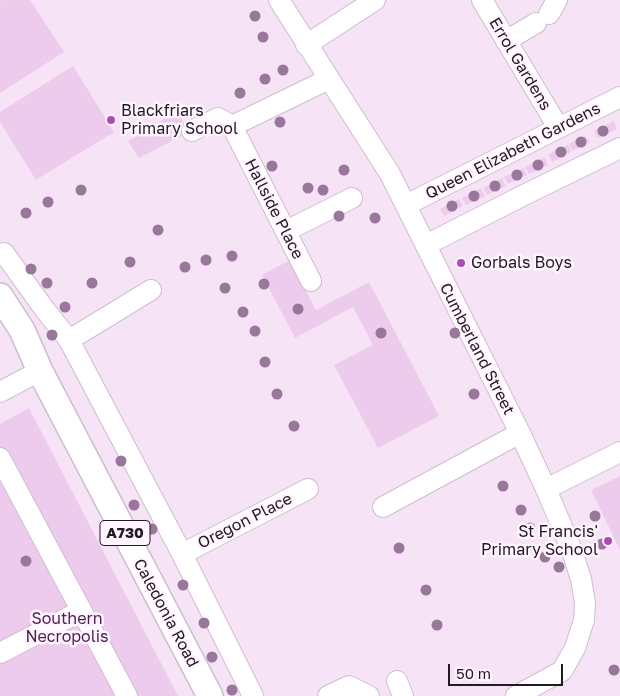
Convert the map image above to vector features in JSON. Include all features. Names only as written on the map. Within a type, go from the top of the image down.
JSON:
[{"type":"main road","name":"Caledonia Road","points":[[0,296],[22,330],[40,371],[210,696]]},
{"type":"main road","name":"Caledonia Road","points":[[0,326],[40,371]]},
{"type":"street","name":"Cumberland Street","points":[[278,0],[390,174],[520,433],[572,548],[581,579],[585,603],[584,620],[575,648],[562,671],[516,696]]},
{"type":"street","points":[[306,45],[376,0]]},
{"type":"street","name":"Errol Gardens","points":[[482,0],[558,127]]},
{"type":"street","points":[[506,41],[547,12]]},
{"type":"street","points":[[192,131],[218,118],[232,126],[329,79]]},
{"type":"street","name":"Queen Elizabeth Gardens","points":[[406,205],[620,97]]},
{"type":"street","name":"Hallside Place","points":[[232,126],[311,280]]},
{"type":"street","points":[[426,246],[520,196],[620,148]]},
{"type":"street","points":[[286,231],[352,198]]},
{"type":"street","points":[[4,253],[69,340],[182,554],[253,696]]},
{"type":"street","points":[[69,340],[152,290]]},
{"type":"street","points":[[0,392],[40,371]]},
{"type":"street","points":[[384,507],[520,433]]},
{"type":"street","points":[[546,489],[620,452]]},
{"type":"street","points":[[0,458],[127,696]]},
{"type":"street","name":"Oregon Place","points":[[182,554],[308,489]]},
{"type":"street","points":[[0,653],[81,611]]},
{"type":"street","points":[[328,696],[350,686],[369,696]]},
{"type":"green space","points":[[30,0],[64,52],[0,93],[0,1]]},
{"type":"green space","points":[[73,66],[114,132],[36,180],[0,122],[0,112]]},
{"type":"green space","points":[[177,111],[189,132],[139,158],[128,141]]},
{"type":"green space","points":[[614,121],[617,129],[598,138],[594,131]]},
{"type":"green space","points":[[585,136],[590,142],[572,151],[569,144]]},
{"type":"green space","points":[[568,145],[571,152],[552,162],[548,154]]},
{"type":"green space","points":[[545,157],[548,165],[529,174],[525,167]]},
{"type":"green space","points":[[524,168],[527,175],[508,184],[504,177]]},
{"type":"green space","points":[[502,178],[506,186],[487,195],[483,188]]},
{"type":"green space","points":[[481,188],[485,196],[466,205],[462,198]]},
{"type":"green space","points":[[459,199],[463,206],[444,216],[440,209]]},
{"type":"green space","points":[[290,260],[316,310],[369,282],[439,416],[378,448],[334,365],[373,345],[353,307],[295,338],[262,275]]},
{"type":"green space","name":"Southern Necropolis","points":[[29,408],[178,696],[0,696],[0,424]]},
{"type":"green space","points":[[620,476],[620,550],[591,490]]},
{"type":"place","name":"Blackfriars Primary School","points":[[111,120]]},
{"type":"place","name":"Gorbals Boys","points":[[461,263]]},
{"type":"place","name":"St Francis' Primary School","points":[[608,541]]}]
